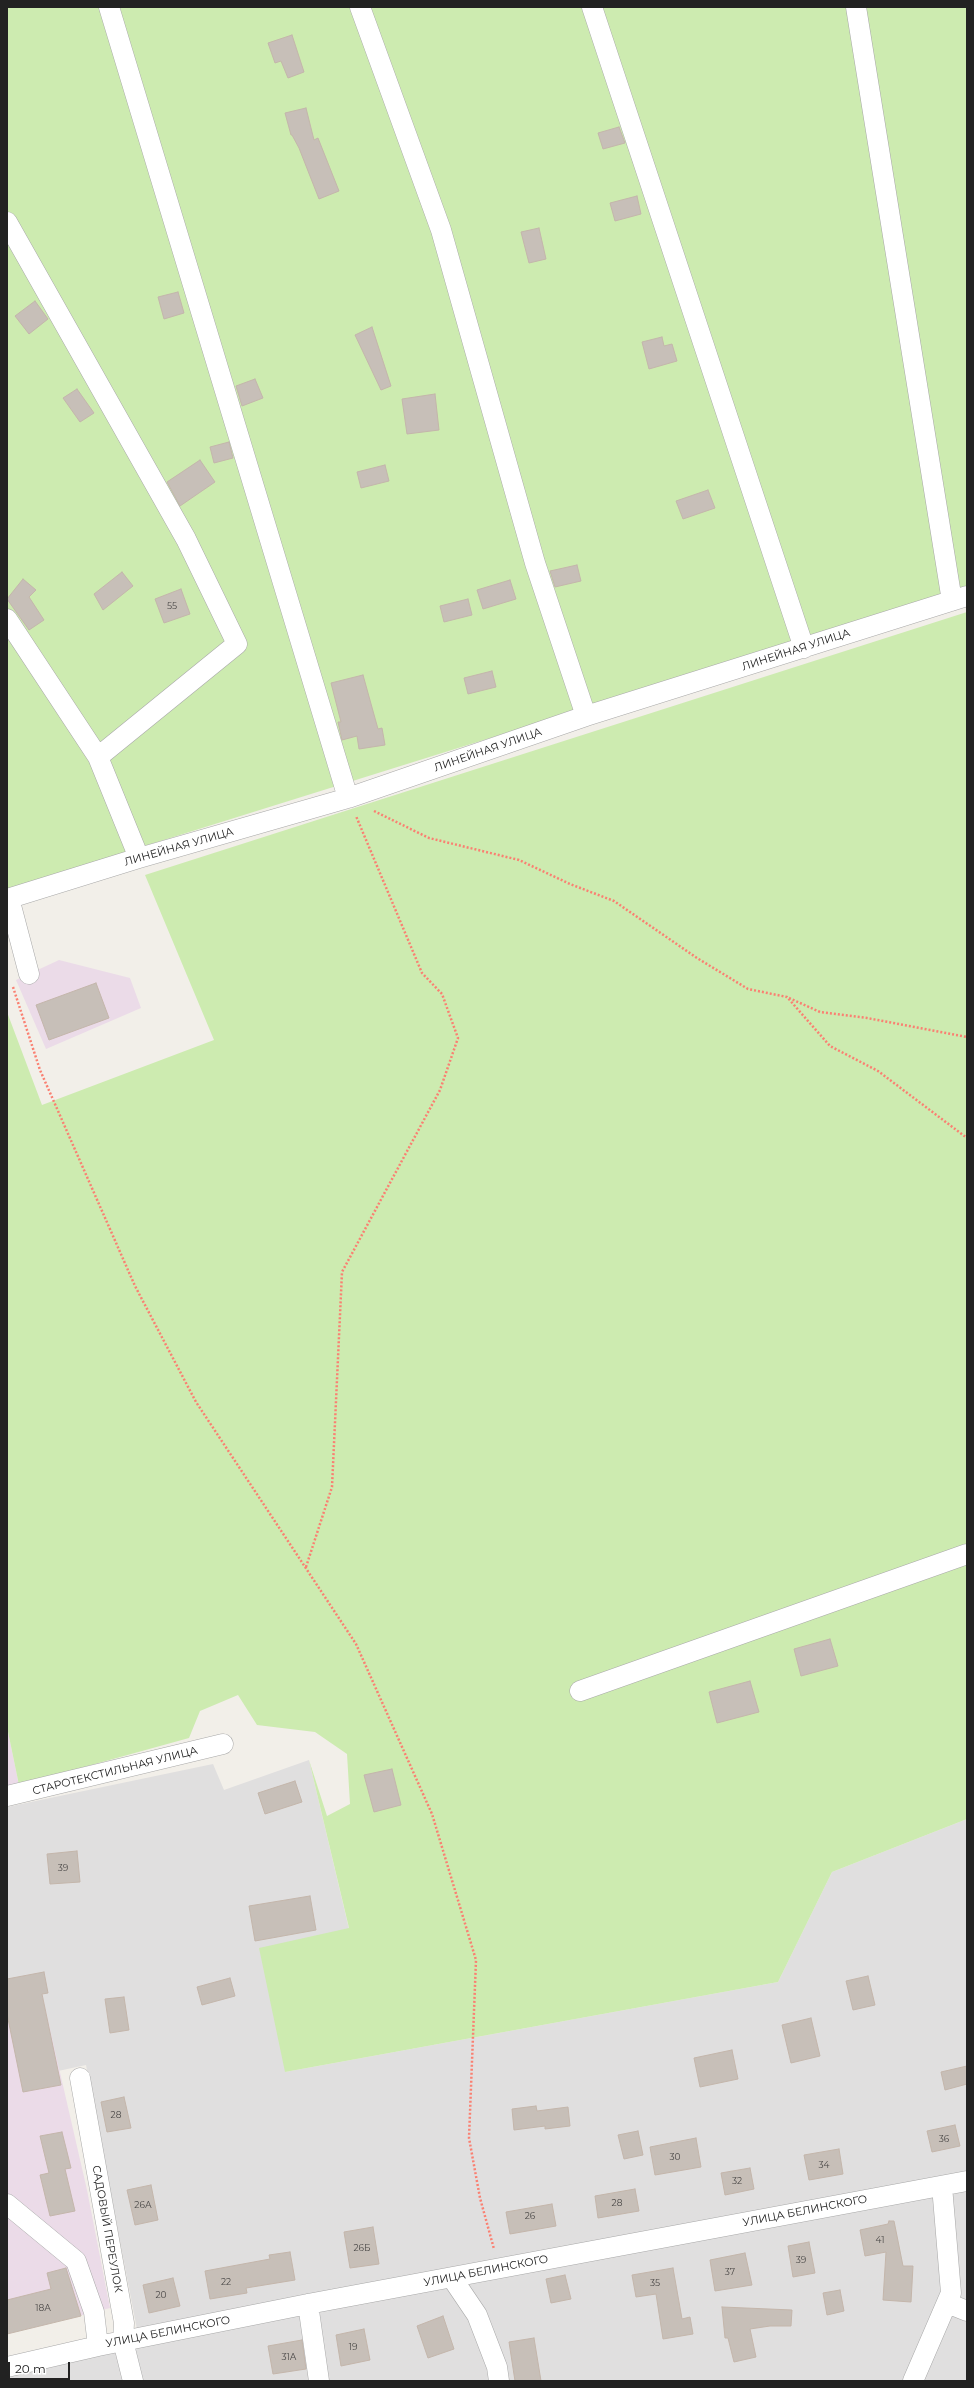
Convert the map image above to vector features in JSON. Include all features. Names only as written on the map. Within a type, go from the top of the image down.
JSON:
[{"type":"street","points":[[109,7],[348,798]]},
{"type":"street","points":[[360,7],[441,230],[535,562],[586,716]]},
{"type":"street","points":[[592,7],[804,648]]},
{"type":"street","points":[[856,7],[959,599]]},
{"type":"street","points":[[7,222],[186,538],[237,644],[98,757]]},
{"type":"street","name":"ЛИНЕЙНАЯ УЛИЦА","points":[[8,899],[139,858],[348,798],[586,716],[959,599]]},
{"type":"street","points":[[7,618],[98,757],[139,858]]},
{"type":"street","points":[[8,899],[29,974]]},
{"type":"street","points":[[580,1691],[967,1554]]},
{"type":"street","name":"СТАРОТЕКСТИЛЬНАЯ УЛИЦА","points":[[7,1796],[223,1744]]},
{"type":"street","name":"САДОВЫЙ ПЕРЕУЛОК","points":[[80,2078],[124,2323],[123,2341],[133,2381]]},
{"type":"street","name":"УЛИЦА БЕЛИНСКОГО","points":[[7,2367],[98,2346],[308,2304],[967,2181]]},
{"type":"street","points":[[913,2381],[951,2293],[942,2186]]},
{"type":"street","points":[[7,2204],[76,2261],[94,2312],[98,2346]]},
{"type":"street","points":[[452,2278],[477,2315],[497,2367],[499,2381]]},
{"type":"street","points":[[947,2303],[967,2311]]},
{"type":"street","points":[[308,2304],[319,2381]]},
{"type":"path","points":[[348,798],[429,838],[519,860],[570,884],[614,900],[697,958],[748,989],[787,997],[820,1012],[867,1018],[967,1037]]},
{"type":"path","points":[[306,1568],[332,1487],[342,1272],[440,1090],[458,1038],[442,994],[422,973],[348,798]]},
{"type":"path","points":[[12,983],[40,1070],[135,1286],[196,1402],[356,1644],[432,1814],[476,1960],[469,2138],[480,2198],[500,2269]]},
{"type":"path","points":[[787,997],[830,1046],[878,1071],[967,1138]]},
{"type":"shaded area","points":[[59,960],[130,978],[141,1008],[46,1049],[16,980]]},
{"type":"shaded area","points":[[7,1727],[19,1785],[7,1787]]},
{"type":"shaded area","points":[[309,1760],[349,1929],[285,2072],[778,1982],[832,1872],[967,1819],[967,2381],[7,2381],[7,2376],[140,2345],[86,2065],[58,2071],[42,1994],[48,1992],[7,1979],[7,1807],[213,1764],[224,1790]]},
{"type":"shaded area","points":[[44,1972],[48,1993],[42,1994],[87,2190],[110,2308],[7,2334],[7,1979]]},
{"type":"green space","points":[[7,7],[967,7],[967,589],[7,889]]},
{"type":"green space","points":[[967,612],[967,1819],[832,1872],[778,1982],[285,2072],[259,1948],[349,1928],[309,1760],[327,1816],[350,1804],[347,1754],[315,1732],[257,1725],[238,1695],[200,1711],[189,1738],[19,1785],[7,1727],[7,1012],[42,1105],[214,1040],[145,875]]},
{"type":"building","points":[[292,35],[304,72],[288,78],[281,61],[275,63],[268,43]]},
{"type":"building","points":[[306,108],[314,140],[318,138],[339,191],[319,199],[299,148],[291,135],[285,113]]},
{"type":"building","points":[[619,127],[625,143],[603,149],[598,133]]},
{"type":"building","points":[[637,196],[641,214],[615,221],[610,203]]},
{"type":"building","points":[[539,228],[546,259],[529,263],[521,232]]},
{"type":"building","points":[[178,292],[184,313],[164,319],[158,297]]},
{"type":"building","points":[[35,301],[48,319],[29,334],[15,316]]},
{"type":"building","points":[[372,327],[391,386],[381,390],[355,335]]},
{"type":"building","points":[[662,337],[664,346],[672,344],[677,361],[649,369],[642,342]]},
{"type":"building","points":[[255,379],[263,398],[242,406],[236,386]]},
{"type":"building","points":[[77,389],[94,413],[80,422],[63,398]]},
{"type":"building","points":[[435,394],[439,430],[407,434],[402,399]]},
{"type":"building","points":[[229,442],[233,458],[214,463],[210,447]]},
{"type":"building","points":[[200,460],[215,482],[180,506],[167,482]]},
{"type":"building","points":[[385,465],[389,481],[361,488],[357,472]]},
{"type":"building","points":[[708,490],[715,508],[683,519],[676,501]]},
{"type":"building","points":[[577,565],[581,581],[555,587],[550,571]]},
{"type":"building","points":[[122,572],[133,586],[103,610],[94,594]]},
{"type":"building","points":[[23,579],[36,590],[29,597],[44,620],[29,630],[7,599]]},
{"type":"building","points":[[510,580],[516,599],[483,609],[477,590]]},
{"type":"building","points":[[181,589],[190,614],[164,623],[155,599]]},
{"type":"building","points":[[468,599],[472,615],[444,622],[440,606]]},
{"type":"building","points":[[492,671],[496,687],[468,694],[464,678]]},
{"type":"building","points":[[363,675],[378,729],[382,728],[385,745],[359,749],[357,736],[342,740],[338,722],[341,722],[331,683]]},
{"type":"building","points":[[96,983],[109,1018],[49,1040],[36,1005]]},
{"type":"building","points":[[830,1639],[838,1666],[801,1676],[794,1649]]},
{"type":"building","points":[[750,1681],[759,1712],[717,1723],[709,1692]]},
{"type":"building","points":[[392,1769],[401,1805],[374,1812],[364,1775]]},
{"type":"building","points":[[295,1781],[302,1802],[265,1814],[258,1793]]},
{"type":"building","points":[[77,1851],[80,1882],[50,1884],[47,1854]]},
{"type":"building","points":[[310,1896],[316,1930],[255,1941],[249,1906]]},
{"type":"building","points":[[44,1972],[48,1993],[42,1994],[61,2085],[23,2092],[7,2014],[7,1979]]},
{"type":"building","points":[[868,1976],[875,2005],[853,2010],[846,1981]]},
{"type":"building","points":[[230,1978],[235,1996],[202,2005],[197,1987]]},
{"type":"building","points":[[124,1997],[129,2030],[110,2033],[105,1999]]},
{"type":"building","points":[[811,2018],[820,2056],[791,2063],[782,2025]]},
{"type":"building","points":[[732,2050],[738,2079],[700,2087],[694,2058]]},
{"type":"building","points":[[967,2066],[967,2084],[945,2090],[941,2072]]},
{"type":"building","points":[[124,2097],[131,2128],[107,2132],[101,2102]]},
{"type":"building","points":[[536,2106],[537,2111],[568,2107],[570,2126],[545,2129],[545,2126],[514,2130],[512,2109]]},
{"type":"building","points":[[955,2125],[960,2146],[932,2152],[927,2131]]},
{"type":"building","points":[[638,2131],[643,2155],[624,2159],[618,2135]]},
{"type":"building","points":[[62,2132],[71,2168],[65,2169],[75,2211],[50,2216],[40,2175],[49,2173],[40,2136]]},
{"type":"building","points":[[696,2138],[701,2167],[655,2175],[650,2147]]},
{"type":"building","points":[[839,2149],[843,2174],[809,2180],[804,2155]]},
{"type":"building","points":[[750,2168],[754,2189],[725,2195],[721,2173]]},
{"type":"building","points":[[151,2185],[158,2220],[135,2225],[127,2190]]},
{"type":"building","points":[[635,2189],[639,2211],[598,2218],[595,2196]]},
{"type":"building","points":[[552,2204],[556,2226],[510,2234],[506,2212]]},
{"type":"building","points":[[889,2221],[894,2221],[903,2266],[913,2266],[911,2302],[883,2300],[886,2252],[865,2256],[860,2230],[888,2224]]},
{"type":"building","points":[[373,2227],[379,2264],[350,2268],[344,2232]]},
{"type":"building","points":[[809,2242],[815,2273],[793,2277],[788,2246]]},
{"type":"building","points":[[290,2252],[295,2280],[246,2288],[247,2293],[210,2299],[205,2271],[270,2259],[269,2255]]},
{"type":"building","points":[[745,2253],[752,2285],[715,2291],[710,2260]]},
{"type":"building","points":[[66,2268],[81,2316],[7,2334],[7,2300],[51,2289],[47,2273]]},
{"type":"building","points":[[673,2268],[682,2319],[690,2317],[693,2334],[663,2339],[656,2294],[636,2297],[632,2275]]},
{"type":"building","points":[[565,2275],[571,2299],[551,2303],[546,2279]]},
{"type":"building","points":[[173,2278],[180,2306],[149,2313],[143,2285]]},
{"type":"building","points":[[840,2290],[844,2311],[827,2315],[823,2293]]},
{"type":"building","points":[[722,2307],[792,2310],[791,2326],[770,2326],[750,2329],[756,2357],[734,2362],[728,2338],[725,2338]]},
{"type":"building","points":[[443,2316],[454,2349],[428,2358],[417,2326]]},
{"type":"building","points":[[364,2329],[370,2360],[341,2366],[336,2335]]},
{"type":"building","points":[[534,2338],[541,2381],[515,2381],[509,2342]]},
{"type":"building","points":[[302,2340],[306,2369],[273,2374],[268,2346]]}]
